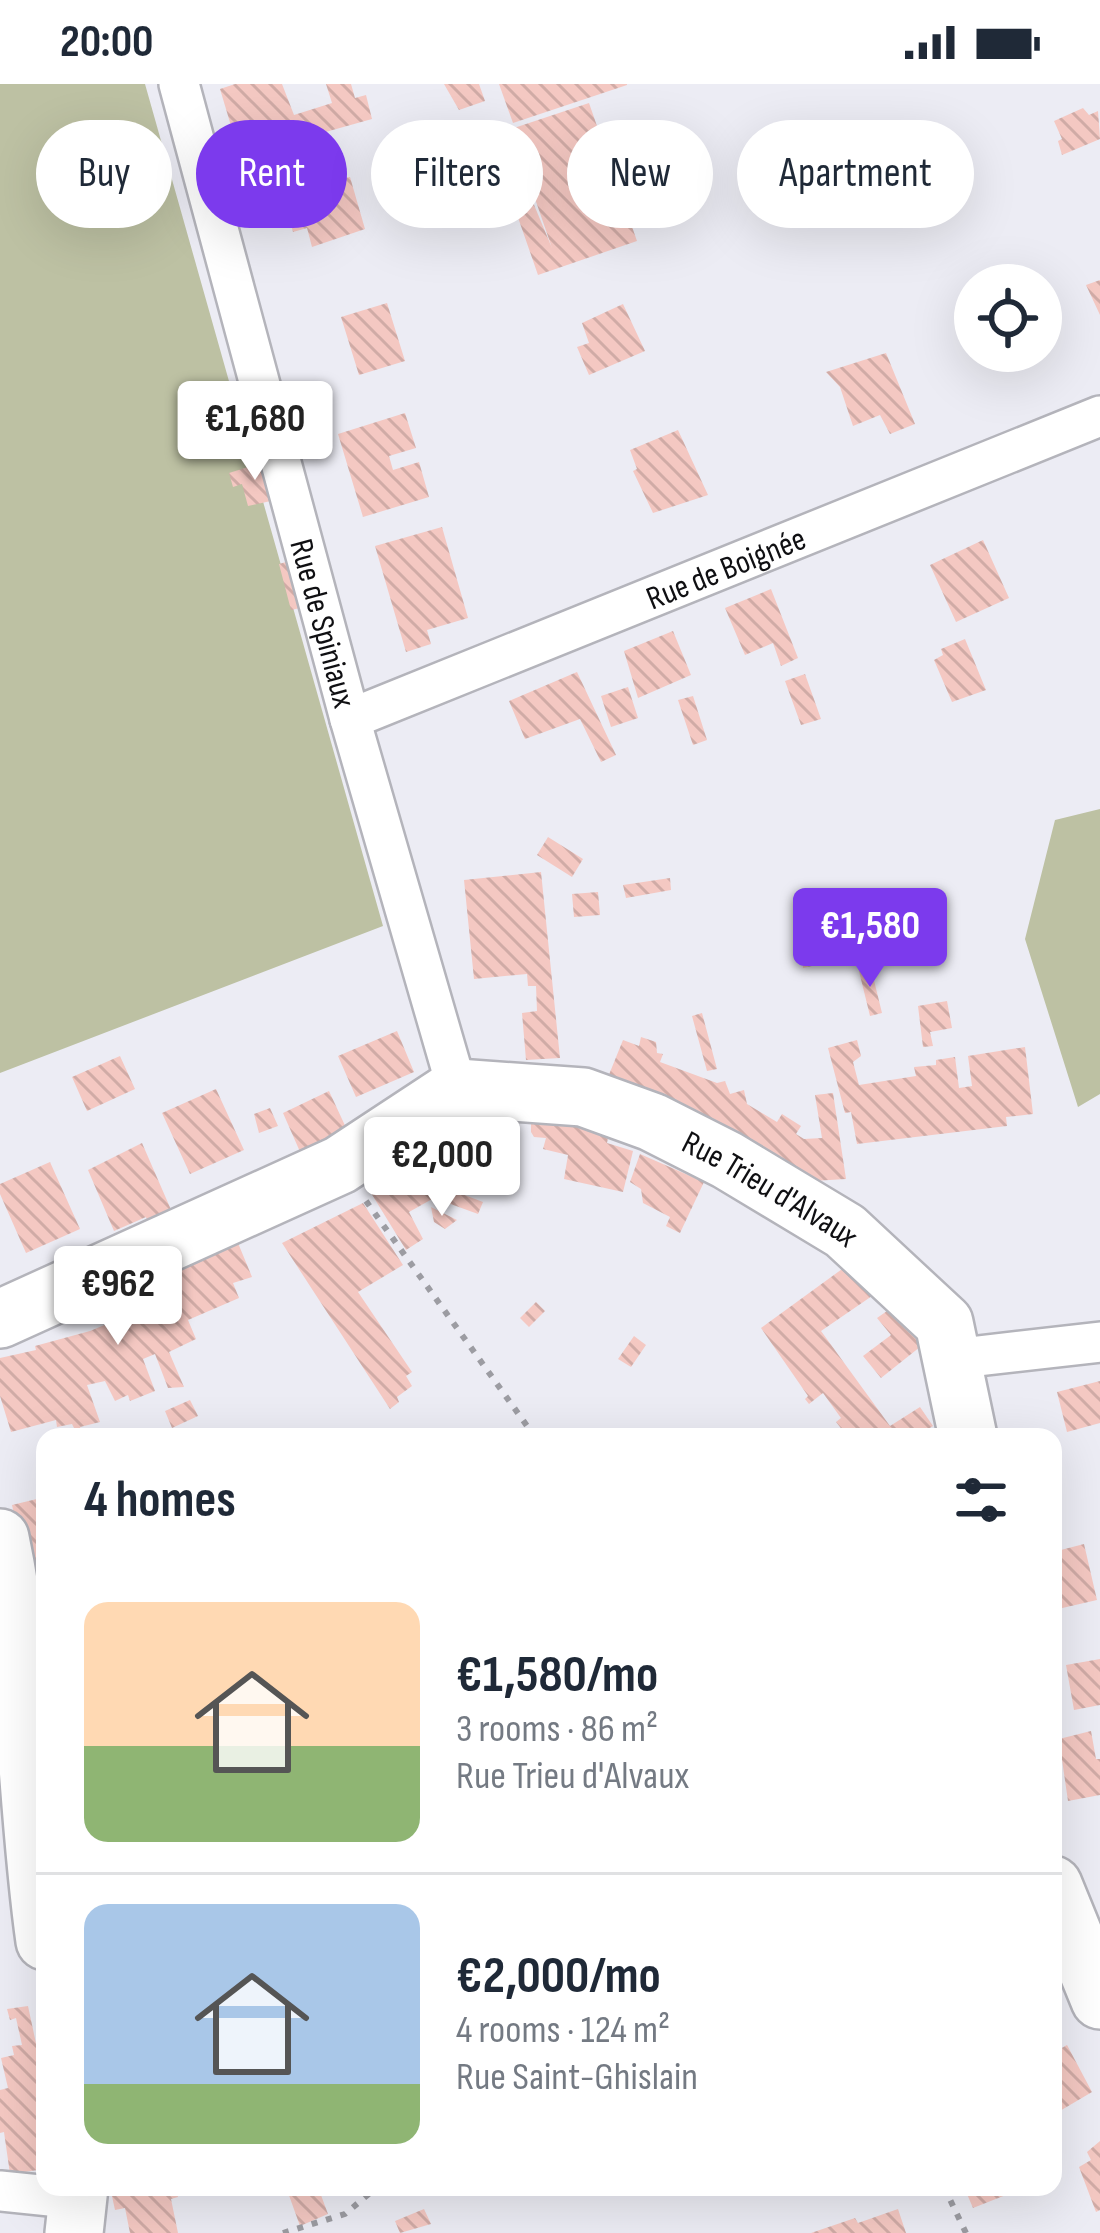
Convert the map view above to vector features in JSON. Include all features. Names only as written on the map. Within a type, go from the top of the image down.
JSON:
[{"type":"main road","points":[[0,1319],[340,1165],[457,1088]]},
{"type":"main road","name":"Rue Trieu d'Alvaux","points":[[457,1088],[583,1097],[652,1122],[727,1160],[844,1231],[944,1324],[966,1428]]},
{"type":"main road","points":[[0,1538],[20,1654],[36,1868]]},
{"type":"main road","points":[[1062,1907],[1100,2000]]},
{"type":"street","name":"Rue de Spiniaux","points":[[179,84],[350,719],[457,1088]]},
{"type":"street","name":"Rue de Boignée","points":[[350,719],[1100,416]]},
{"type":"street","points":[[952,1359],[1100,1342]]},
{"type":"street","points":[[0,2191],[77,2206]]},
{"type":"path","points":[[340,1165],[529,1428]]},
{"type":"path","points":[[283,2233],[345,2214],[366,2196]]},
{"type":"path","points":[[948,2196],[966,2233]]},
{"type":"green space","points":[[0,84],[145,84],[155,120],[36,120],[36,228],[172,228],[172,180],[383,926],[0,1073]]},
{"type":"green space","points":[[1100,809],[1100,1094],[1078,1107],[1025,939],[1055,820]]},
{"type":"building","points":[[235,84],[282,84],[294,115],[332,103],[326,84],[351,84],[355,98],[366,95],[372,119],[347,126],[347,120],[229,120],[220,89]]},
{"type":"building","points":[[444,84],[479,84],[485,101],[459,110]]},
{"type":"building","points":[[499,84],[627,84],[522,120],[512,120]]},
{"type":"building","points":[[589,103],[595,120],[567,120],[567,228],[632,228],[637,241],[538,275],[522,228],[543,226],[552,248],[543,222],[543,120],[538,120]]},
{"type":"building","points":[[1083,108],[1089,115],[1098,111],[1100,139],[1062,155],[1058,141],[1062,139],[1054,121]]},
{"type":"building","points":[[350,177],[365,229],[312,247],[307,228],[347,228]]},
{"type":"building","points":[[1100,280],[1100,315],[1086,285]]},
{"type":"building","points":[[387,303],[405,361],[359,375],[341,317]]},
{"type":"building","points":[[623,304],[645,351],[589,375],[577,347],[589,343],[582,323]]},
{"type":"building","points":[[886,353],[915,424],[890,434],[880,415],[853,426],[840,387],[826,372]]},
{"type":"building","points":[[405,413],[416,448],[389,456],[393,470],[419,462],[429,497],[363,517],[338,434]]},
{"type":"building","points":[[678,430],[708,495],[653,513],[633,471],[637,469],[630,450]]},
{"type":"building","points":[[267,461],[275,500],[248,506],[242,484],[233,487],[229,473]]},
{"type":"building","points":[[442,527],[468,618],[427,630],[431,644],[406,652],[375,546]]},
{"type":"building","points":[[983,540],[1009,598],[956,622],[930,565]]},
{"type":"building","points":[[296,559],[309,606],[291,610],[279,564]]},
{"type":"building","points":[[771,589],[798,658],[781,666],[773,643],[745,655],[725,608]]},
{"type":"building","points":[[673,631],[691,675],[638,698],[624,651]]},
{"type":"building","points":[[965,639],[986,690],[952,702],[934,660],[943,655],[941,649]]},
{"type":"building","points":[[577,672],[616,755],[601,762],[580,719],[525,739],[509,701]]},
{"type":"building","points":[[805,674],[821,719],[801,725],[785,681]]},
{"type":"building","points":[[628,687],[638,718],[611,727],[601,696]]},
{"type":"building","points":[[693,696],[707,740],[693,745],[678,700]]},
{"type":"building","points":[[548,837],[583,859],[572,877],[537,855]]},
{"type":"building","points":[[541,872],[560,1058],[526,1060],[522,1013],[537,1011],[536,986],[528,986],[527,974],[474,979],[464,880]]},
{"type":"building","points":[[670,878],[671,890],[626,898],[623,885]]},
{"type":"building","points":[[598,892],[600,915],[574,917],[572,894]]},
{"type":"building","points":[[892,937],[894,955],[862,959],[861,951],[810,957],[812,966],[803,968],[801,947]]},
{"type":"building","points":[[870,964],[882,1013],[870,1016],[858,967]]},
{"type":"building","points":[[947,1001],[952,1028],[930,1032],[933,1046],[923,1047],[918,1006]]},
{"type":"building","points":[[702,1013],[717,1069],[707,1071],[692,1016]]},
{"type":"building","points":[[397,1031],[414,1072],[356,1097],[338,1056]]},
{"type":"building","points":[[641,1037],[656,1042],[657,1053],[663,1054],[660,1062],[717,1083],[725,1081],[730,1094],[744,1090],[747,1104],[777,1122],[782,1114],[801,1126],[796,1134],[804,1139],[822,1138],[815,1095],[833,1093],[846,1179],[796,1182],[732,1141],[733,1131],[604,1087],[623,1040],[639,1046]]},
{"type":"building","points":[[857,1040],[861,1056],[853,1062],[859,1085],[916,1076],[914,1067],[955,1057],[959,1088],[972,1086],[968,1056],[1025,1047],[1033,1114],[1006,1117],[1007,1126],[857,1144],[828,1048]]},
{"type":"building","points":[[120,1056],[135,1089],[87,1111],[72,1077]]},
{"type":"building","points":[[216,1089],[244,1150],[190,1174],[162,1113]]},
{"type":"building","points":[[329,1091],[348,1132],[301,1154],[283,1113]]},
{"type":"building","points":[[270,1108],[278,1126],[259,1133],[254,1114]]},
{"type":"building","points":[[555,1109],[611,1124],[607,1143],[633,1151],[623,1192],[564,1179],[568,1155],[543,1149],[546,1138],[531,1132],[531,1121],[549,1124]]},
{"type":"building","points":[[477,1127],[481,1136],[492,1132],[511,1182],[489,1190],[480,1174],[446,1188],[483,1202],[478,1214],[434,1198],[409,1212],[423,1239],[406,1250],[363,1180]]},
{"type":"building","points":[[142,1143],[172,1212],[114,1231],[88,1170]]},
{"type":"building","points":[[640,1154],[704,1182],[680,1233],[666,1226],[670,1217],[643,1203],[641,1189],[630,1182]]},
{"type":"building","points":[[50,1162],[80,1229],[26,1253],[0,1184]]},
{"type":"building","points":[[363,1203],[403,1265],[358,1292],[412,1372],[406,1376],[412,1386],[390,1409],[282,1243]]},
{"type":"building","points":[[431,1207],[457,1220],[445,1229],[434,1222]]},
{"type":"building","points":[[238,1243],[252,1277],[233,1283],[239,1298],[188,1320],[196,1339],[169,1352],[184,1387],[168,1388],[155,1354],[143,1359],[155,1391],[130,1401],[128,1395],[115,1401],[105,1381],[87,1385],[100,1422],[74,1428],[72,1424],[57,1427],[56,1420],[11,1432],[0,1396],[0,1358],[36,1350],[35,1346],[90,1331],[148,1307],[140,1285]]},
{"type":"building","points":[[849,1264],[872,1296],[821,1331],[890,1426],[920,1407],[933,1426],[841,1428],[836,1422],[841,1418],[823,1393],[809,1404],[805,1399],[808,1396],[761,1328]]},
{"type":"building","points":[[536,1302],[545,1311],[529,1327],[520,1318]]},
{"type":"building","points":[[897,1304],[925,1343],[881,1378],[863,1356],[891,1335],[877,1318]]},
{"type":"building","points":[[634,1336],[646,1345],[631,1367],[618,1359]]},
{"type":"building","points":[[1100,1381],[1100,1423],[1067,1432],[1057,1392]]},
{"type":"building","points":[[190,1400],[198,1416],[172,1428],[165,1411]]},
{"type":"building","points":[[36,1499],[36,1615],[12,1505]]},
{"type":"building","points":[[1084,1544],[1097,1600],[1062,1608],[1062,1550]]},
{"type":"building","points":[[1100,1659],[1100,1705],[1074,1710],[1066,1665]]},
{"type":"building","points":[[1091,1731],[1096,1759],[1100,1759],[1100,1795],[1068,1801],[1062,1738]]},
{"type":"building","points":[[28,2006],[36,2043],[36,2170],[10,2174],[4,2132],[0,2133],[0,2090],[8,2088],[1,2058],[14,2055],[12,2046],[22,2045],[16,2018],[10,2020],[7,2009]]},
{"type":"building","points":[[1067,2045],[1092,2092],[1062,2110],[1062,2048]]},
{"type":"building","points":[[1100,2141],[1100,2210],[1096,2212],[1079,2167],[1091,2160],[1087,2152]]},
{"type":"building","points":[[112,2196],[178,2196],[171,2199],[178,2233],[130,2233],[125,2208],[115,2210]]},
{"type":"building","points":[[289,2196],[321,2196],[328,2214],[300,2226]]},
{"type":"building","points":[[968,2196],[1003,2196],[973,2208]]},
{"type":"building","points":[[424,2209],[431,2224],[400,2233],[395,2221]]},
{"type":"building","points":[[898,2209],[906,2233],[811,2233],[855,2218],[858,2223]]}]
